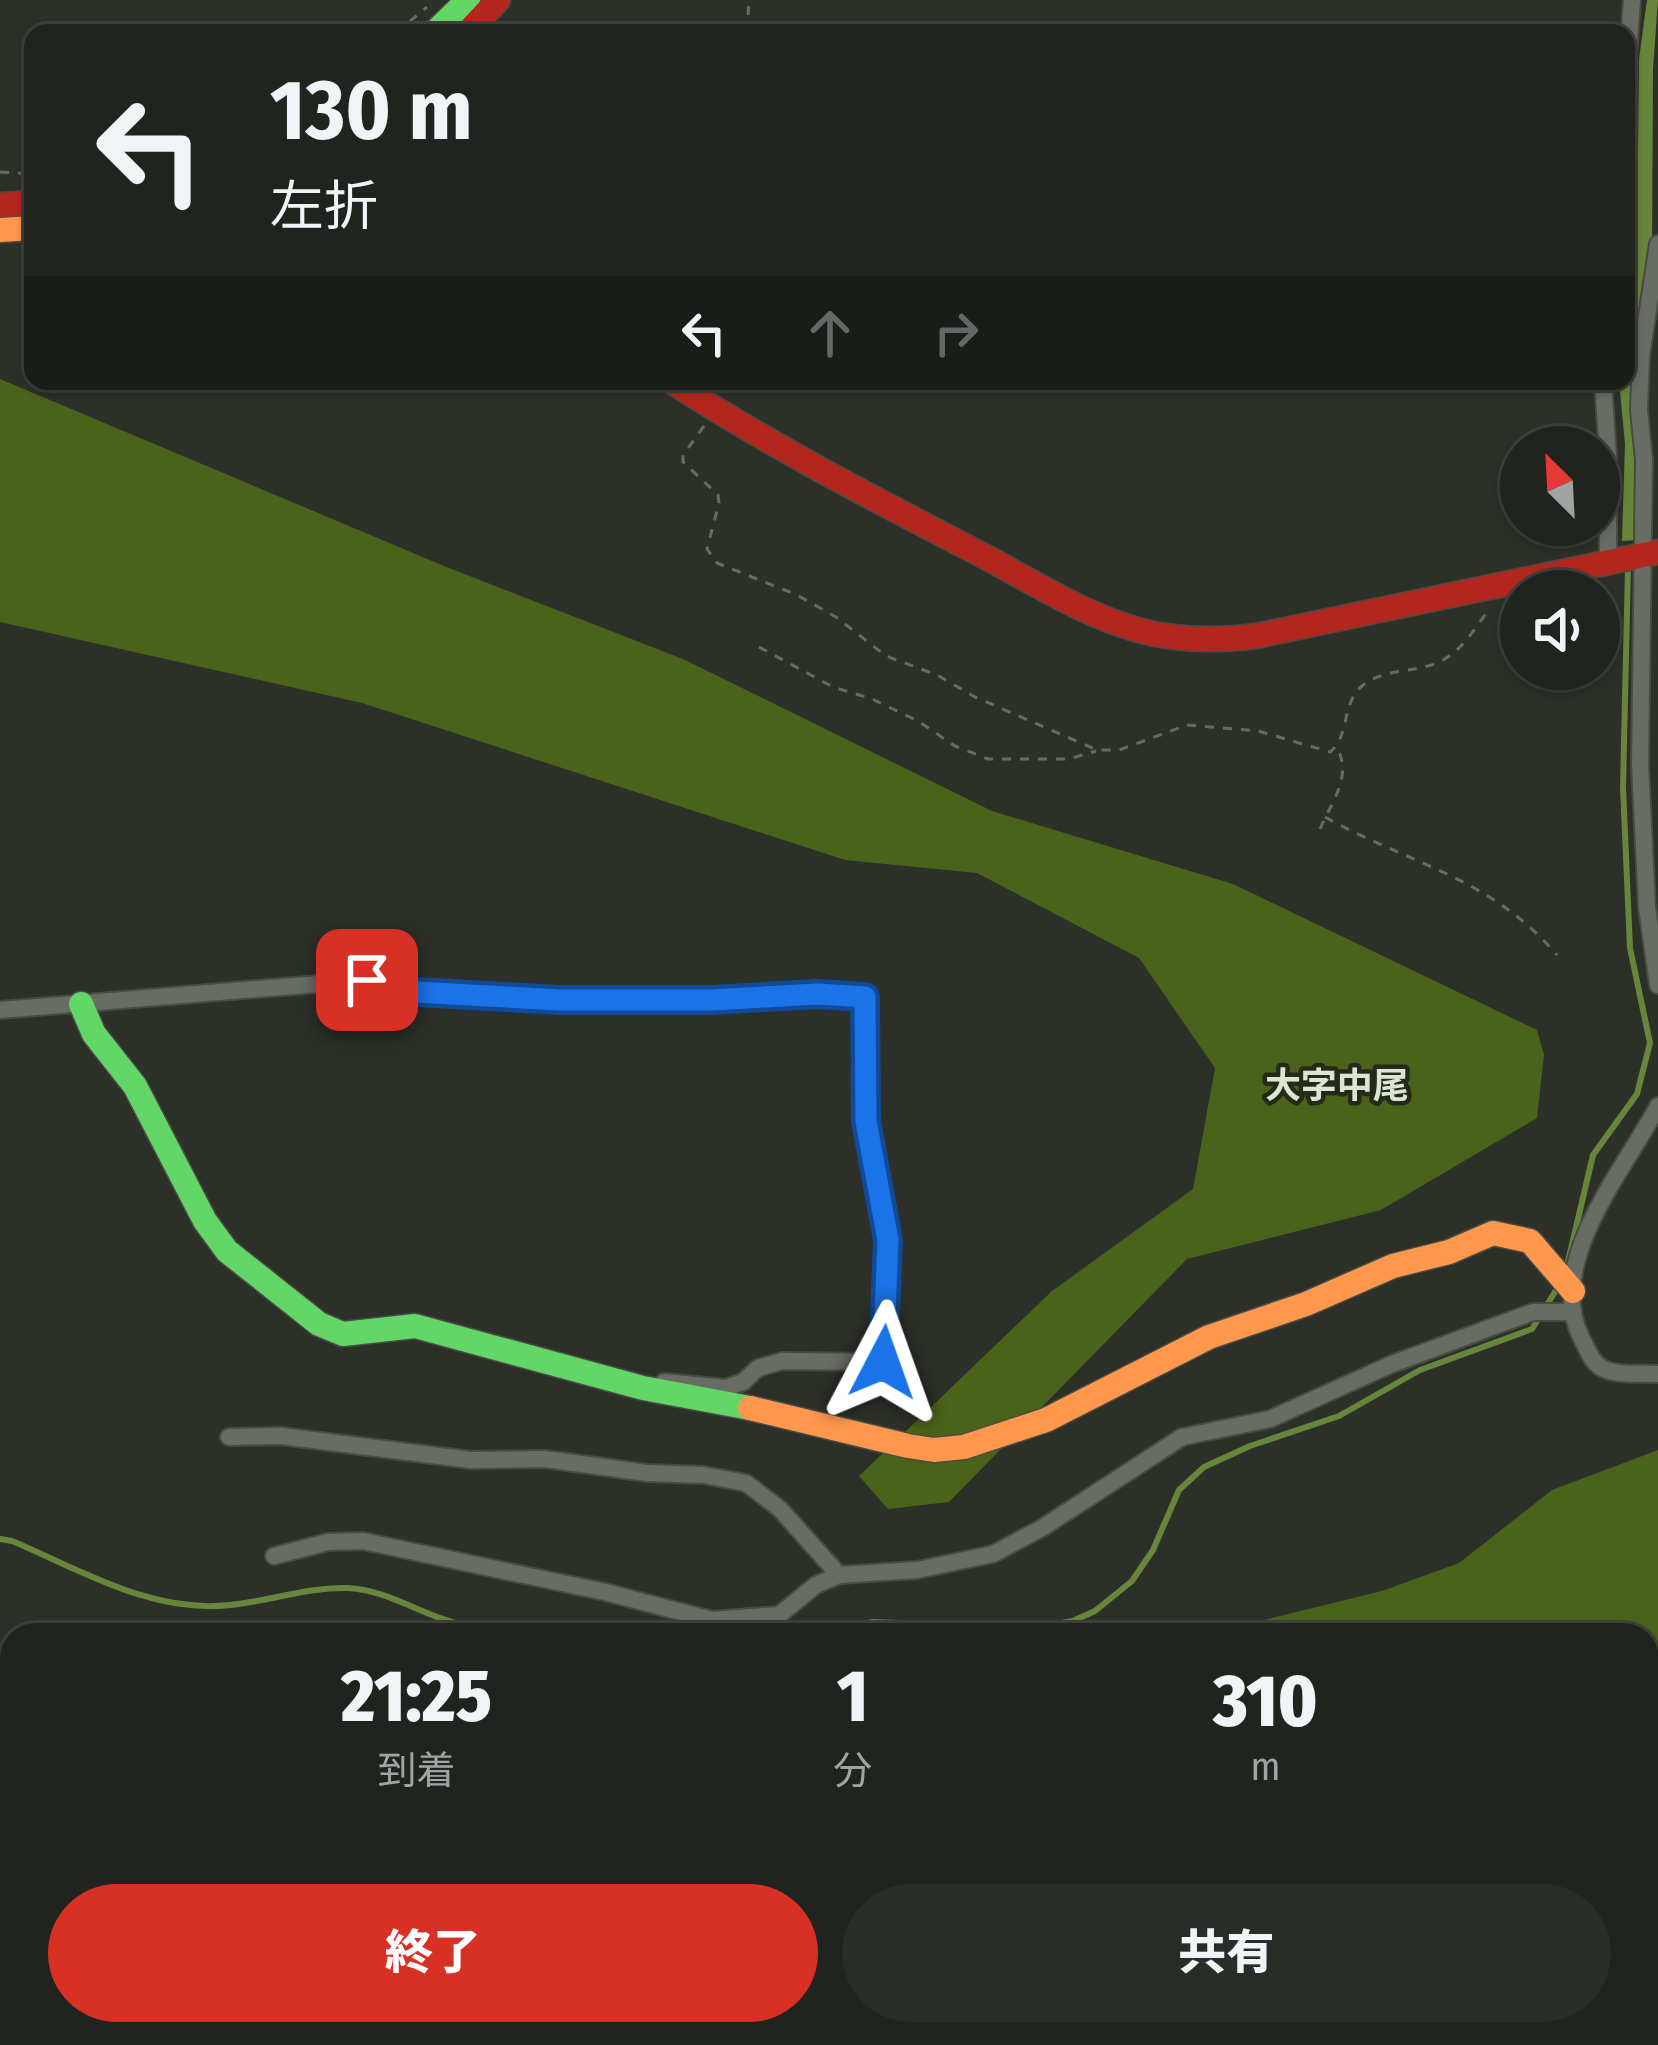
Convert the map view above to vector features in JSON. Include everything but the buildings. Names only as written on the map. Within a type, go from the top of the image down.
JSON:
[{"type":"street","points":[[443,24],[468,0]]},
{"type":"street","points":[[475,24],[498,0]]},
{"type":"street","points":[[1658,244],[1640,387],[1644,460],[1633,557],[1647,908],[1658,986]]},
{"type":"street","points":[[685,390],[782,452],[1106,620],[1162,636],[1208,641],[1256,636],[1633,557]]},
{"type":"street","points":[[1604,390],[1608,456],[1633,557]]},
{"type":"street","points":[[0,1010],[367,980],[418,993],[559,1000],[865,997],[866,1121],[888,1240],[883,1362],[782,1361],[758,1368],[743,1382],[726,1388],[664,1382],[643,1388]]},
{"type":"street","points":[[81,1004],[94,1034],[135,1086],[205,1221],[226,1251],[319,1324],[343,1334],[416,1326],[643,1388],[775,1413],[892,1443],[948,1450],[1046,1420],[1209,1337],[1306,1304],[1384,1269],[1449,1252],[1493,1233],[1530,1241],[1572,1302],[1596,1364],[1610,1371],[1658,1374]]},
{"type":"street","points":[[1572,1302],[1594,1213],[1658,1106]]},
{"type":"street","points":[[771,1623],[816,1585],[838,1575],[917,1570],[993,1554],[1042,1528],[1182,1437],[1270,1419],[1392,1364],[1572,1302]]},
{"type":"street","points":[[230,1437],[281,1436],[471,1460],[545,1460],[704,1475],[746,1484],[780,1508],[838,1575]]},
{"type":"street","points":[[274,1556],[328,1542],[363,1541],[605,1592],[712,1620],[779,1615]]},
{"type":"path","points":[[407,24],[436,0]]},
{"type":"path","points":[[715,410],[682,462],[718,495],[706,549],[717,563],[821,608],[886,656],[1097,750]]},
{"type":"path","points":[[1320,829],[1342,780],[1344,766],[1337,748],[1346,711],[1360,688],[1374,677],[1445,659],[1459,650],[1490,607]]},
{"type":"path","points":[[759,647],[988,759],[1069,759],[1097,750],[1119,750],[1187,725],[1258,731],[1322,752],[1337,748]]},
{"type":"path","points":[[1325,817],[1360,837],[1474,884],[1533,927],[1557,955]]},
{"type":"shaded area","points":[[1647,0],[1658,0],[1652,257],[1638,436],[1637,540],[1622,541],[1625,444],[1620,390],[1635,390],[1639,59]]},
{"type":"shaded area","points":[[0,379],[444,566],[683,659],[992,811],[1233,884],[1537,1030],[1544,1055],[1537,1118],[1381,1210],[1187,1259],[949,1502],[888,1509],[859,1476],[1052,1291],[1193,1189],[1215,1068],[1139,958],[977,873],[845,860],[362,703],[0,622]]},
{"type":"shaded area","points":[[1658,1450],[1658,1623],[1251,1623],[1382,1591],[1459,1563],[1552,1490]]},
{"type":"waterway","points":[[1566,1270],[1593,1155],[1637,1094],[1650,1043],[1630,948],[1623,787],[1628,567]]},
{"type":"waterway","points":[[1061,1623],[1095,1611],[1132,1581],[1153,1550],[1179,1490],[1204,1467],[1339,1416],[1420,1370],[1532,1329],[1558,1287]]},
{"type":"waterway","points":[[0,1539],[118,1587],[173,1603],[230,1605],[348,1588],[379,1594],[458,1623]]},
{"type":"waterway","points":[[867,1623],[900,1623]]},
{"type":"traffic: fast","points":[[443,24],[468,0]]},
{"type":"traffic: fast","points":[[81,1004],[94,1034],[135,1086],[205,1221],[227,1251],[319,1324],[343,1334],[415,1326],[643,1388],[750,1408]]},
{"type":"traffic: slow","points":[[0,230],[24,229]]},
{"type":"traffic: slow","points":[[750,1408],[908,1446],[964,1447],[1046,1420],[1209,1337],[1493,1233],[1530,1241],[1573,1291]]},
{"type":"traffic: jam","points":[[475,24],[498,0]]},
{"type":"traffic: jam","points":[[0,205],[24,204]]},
{"type":"traffic: jam","points":[[685,390],[785,450],[1058,597],[1117,623],[1167,636],[1256,636],[1658,552]]},
{"type":"district","name":"大字中尾","points":[[1337,1085]]},
{"type":"route","points":[[367,980],[381,981],[399,991],[559,1000],[865,997],[869,1153],[888,1240],[883,1362]]}]
